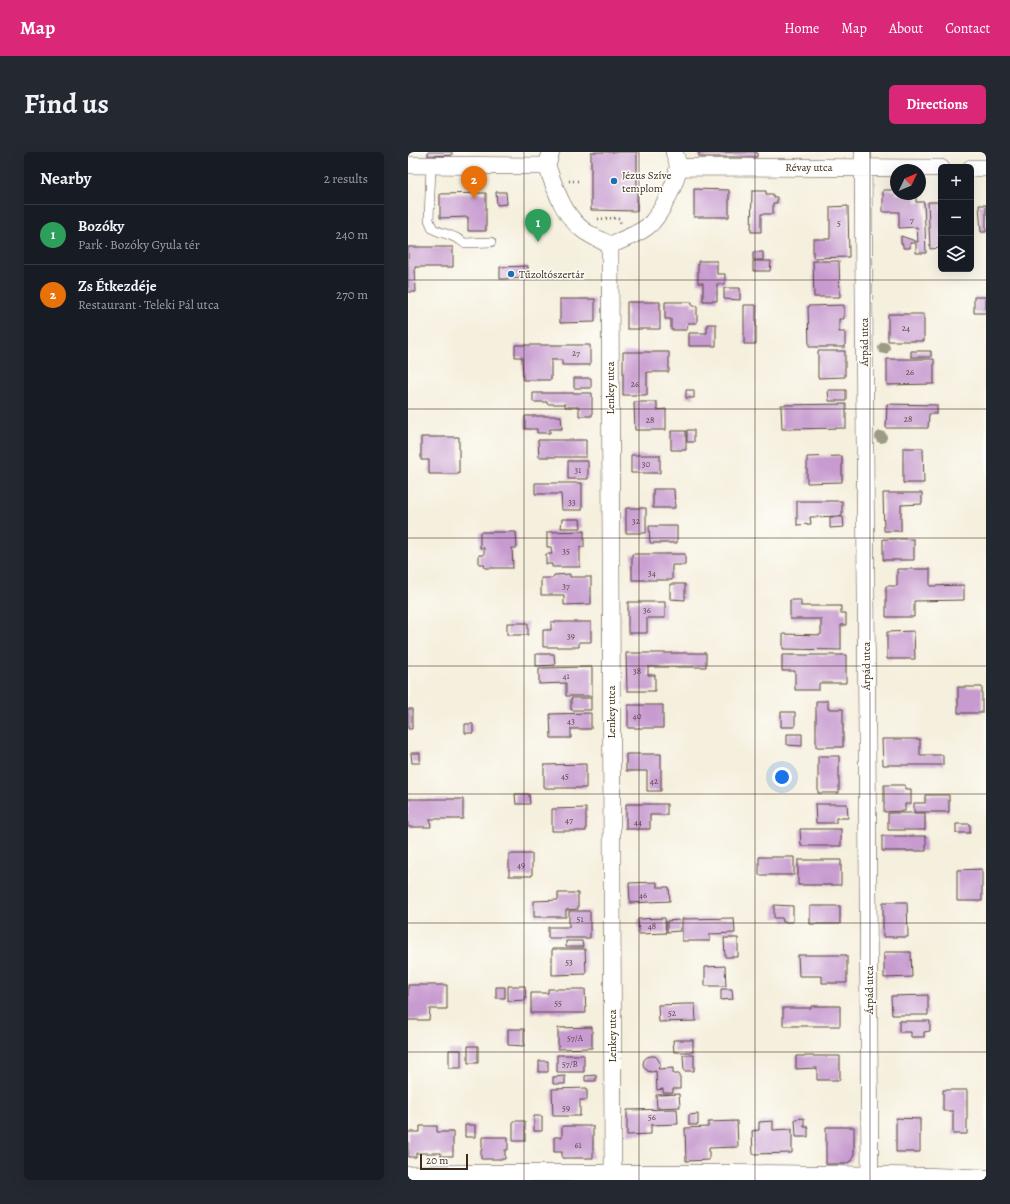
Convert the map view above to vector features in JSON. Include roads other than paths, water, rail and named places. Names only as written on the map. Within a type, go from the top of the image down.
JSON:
[{"type":"street","points":[[408,165],[549,159],[560,198],[569,216],[582,229],[610,245],[626,239],[647,227],[661,210],[672,189],[676,160]]},
{"type":"street","name":"Révay utca","points":[[676,160],[695,168],[863,160],[938,168]]},
{"type":"street","name":"Árpád utca","points":[[863,160],[870,1177]]},
{"type":"street","points":[[974,168],[986,168]]},
{"type":"street","name":"Lenkey utca","points":[[610,245],[613,1176]]},
{"type":"street","points":[[408,1174],[986,1178]]},
{"type":"lane","points":[[431,165],[429,220],[433,229],[458,238],[464,243],[491,242]]},
{"type":"place","name":"Jézus Szíve templom","points":[[614,181]]},
{"type":"place","name":"Zs Étkezdéje","points":[[474,199]]},
{"type":"place","name":"Bozóky","points":[[538,242]]},
{"type":"place","name":"Tűzoltószertár","points":[[511,274]]}]
